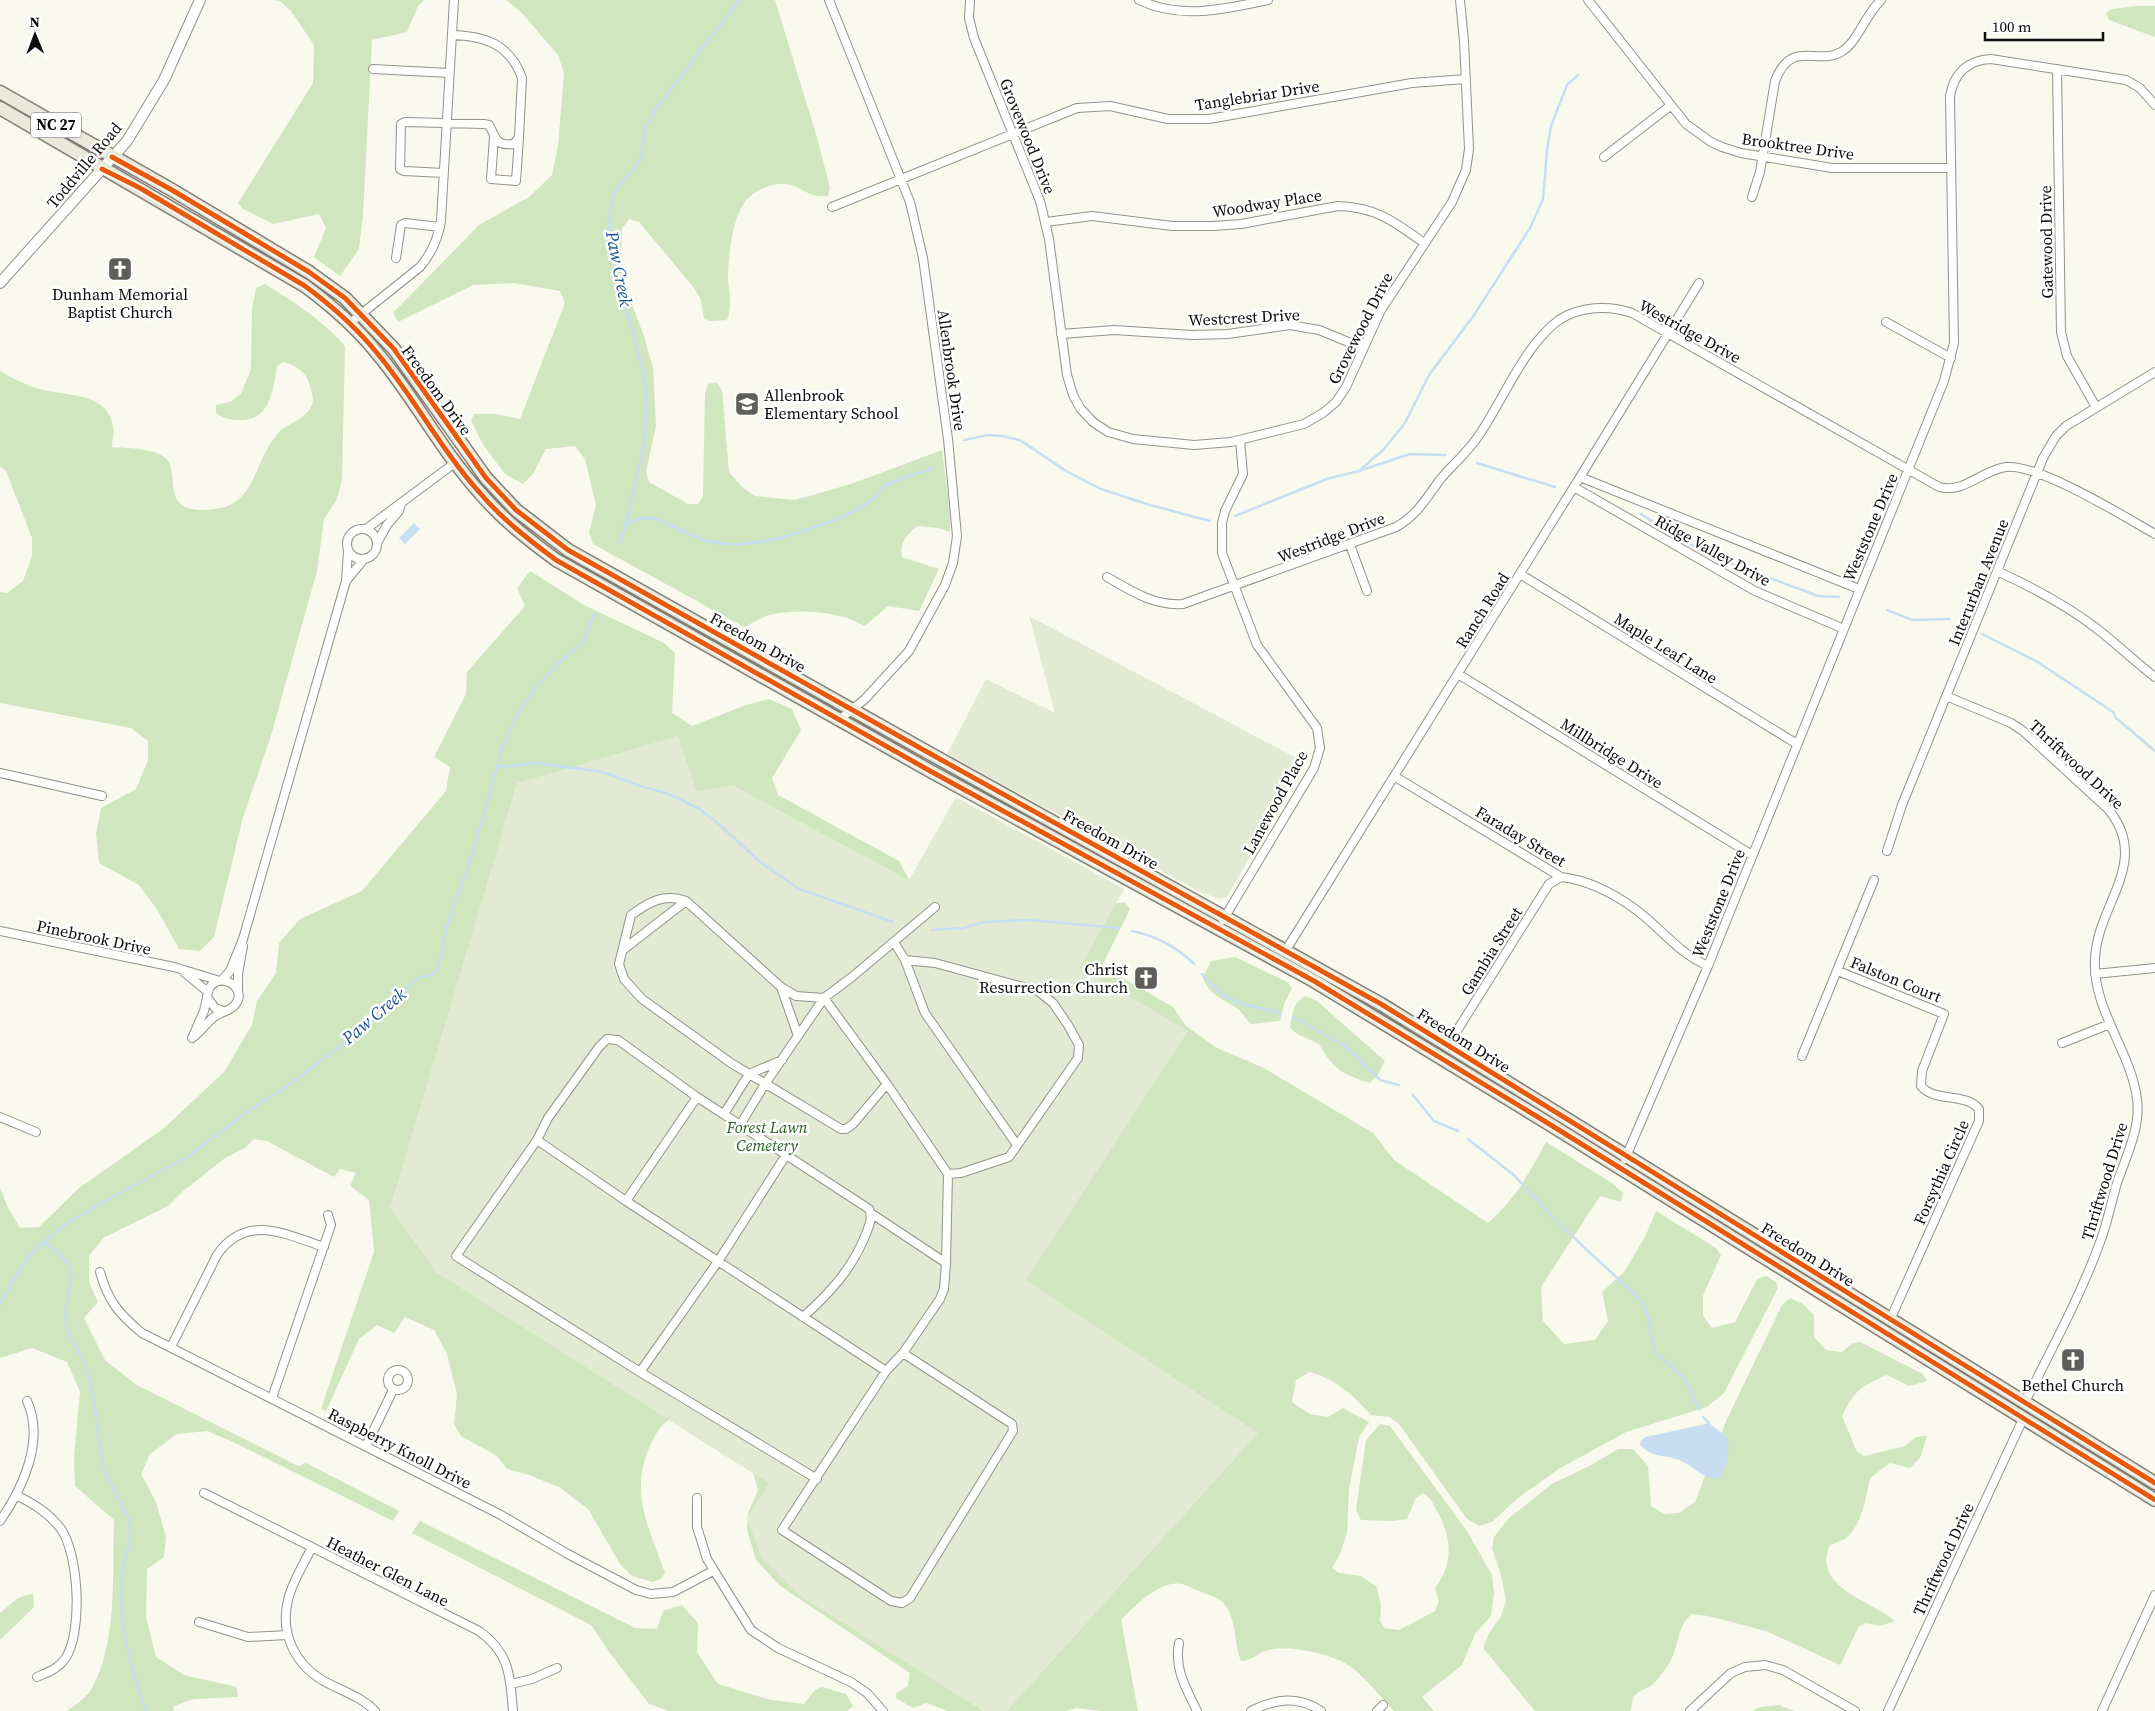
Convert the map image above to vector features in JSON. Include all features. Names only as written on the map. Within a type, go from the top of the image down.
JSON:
[{"type":"main road","name":"Freedom Drive","points":[[0,92],[172,190],[309,272],[345,298],[394,349],[486,478],[516,510],[568,550],[597,568],[1381,1004],[2155,1483]]},
{"type":"main road","name":"Freedom Drive","points":[[0,108],[305,286],[350,323],[377,353],[478,492],[509,524],[556,560],[979,798],[1314,981],[2155,1500]]},
{"type":"main road","points":[[979,798],[989,796],[1039,824],[1074,833]]},
{"type":"main road","points":[[1895,1339],[1904,1339],[1917,1346],[2006,1400],[2025,1402]]},
{"type":"main road","points":[[2023,1418],[2039,1418],[2130,1473],[2138,1473]]},
{"type":"street","name":"Toddville Road","points":[[0,283],[127,141],[151,103],[178,50],[200,0]]},
{"type":"street","points":[[350,323],[420,267],[430,256],[440,227],[454,0]]},
{"type":"street","name":"Allenbrook Drive","points":[[829,0],[902,178],[910,202],[923,258],[954,491],[957,528],[956,553],[945,585],[909,651],[883,681],[840,720]]},
{"type":"street","name":"Grovewood Drive","points":[[970,0],[969,18],[974,38],[1035,186],[1046,222],[1067,375],[1073,395],[1080,408],[1101,428],[1123,437],[1181,444],[1211,444],[1240,440],[1304,424],[1324,413],[1336,402],[1346,387],[1381,310],[1452,202],[1466,170],[1469,149],[1460,0]]},
{"type":"street","points":[[1139,0],[1161,8],[1193,13],[1268,0]]},
{"type":"street","name":"Brooktree Drive","points":[[1588,0],[1670,106],[1686,124],[1711,142],[1741,153],[1840,168],[1951,168]]},
{"type":"street","points":[[1752,197],[1763,157],[1775,81],[1780,70],[1788,62],[1801,55],[1830,56],[1840,53],[1854,40],[1870,12],[1881,0]]},
{"type":"street","points":[[452,35],[483,38],[494,42],[511,58],[519,70],[522,78],[516,181],[491,179],[494,135]]},
{"type":"street","name":"Weststone Drive","points":[[1621,1169],[1708,966],[1944,381],[1951,358],[1954,332],[1950,96],[1952,86],[1959,72],[1976,61],[1991,59],[2126,80],[2140,88],[2155,105]]},
{"type":"street","points":[[373,69],[449,73]]},
{"type":"street","name":"Gatewood Drive","points":[[2057,69],[2062,332],[2067,356],[2096,407]]},
{"type":"street","name":"Tanglebriar Drive","points":[[832,207],[1062,112],[1093,106],[1110,106],[1168,118],[1209,119],[1412,83],[1466,79]]},
{"type":"street","points":[[1604,157],[1670,106]]},
{"type":"street","points":[[444,173],[404,171],[400,169],[401,124],[405,122],[489,125],[497,142],[509,145],[518,142],[519,137]]},
{"type":"street","name":"Woodway Place","points":[[1046,222],[1092,216],[1172,226],[1213,226],[1241,224],[1338,206],[1354,206],[1380,214],[1424,242]]},
{"type":"street","points":[[396,258],[401,225],[405,223],[440,227]]},
{"type":"street","name":"Ranch Road","points":[[1286,950],[1699,283]]},
{"type":"street","name":"Westridge Drive","points":[[1107,577],[1146,599],[1174,605],[1195,601],[1396,527],[1422,506],[1448,470],[1477,438],[1540,337],[1560,319],[1588,309],[1613,308],[1632,314],[1939,487],[1959,488],[1999,468],[2020,468],[2037,473],[2083,494],[2155,534]]},
{"type":"street","points":[[1886,322],[1951,358]]},
{"type":"street","name":"Westcrest Drive","points":[[1062,334],[1114,330],[1192,335],[1228,334],[1290,325],[1319,330],[1364,348]]},
{"type":"street","name":"Interurban Avenue","points":[[1887,851],[1902,805],[2043,458],[2056,436],[2072,422],[2155,372]]},
{"type":"street","name":"Lanewood Place","points":[[1218,928],[1314,768],[1320,748],[1320,736],[1314,721],[1263,655],[1250,631],[1222,553],[1221,533],[1225,512],[1243,474],[1240,440]]},
{"type":"street","points":[[243,939],[238,992],[234,1006],[215,1016],[200,1033],[192,1038],[213,984],[221,980],[230,971],[243,939],[346,581],[347,541],[349,536],[356,530],[366,529],[378,522],[394,507],[401,504],[456,462]]},
{"type":"street","name":"Ridge Valley Drive","points":[[1580,477],[1859,589]]},
{"type":"street","name":"Ridge Valley Drive","points":[[1574,487],[1755,591],[1844,629]]},
{"type":"street","points":[[346,581],[364,559],[374,553],[387,524],[399,511],[401,504]]},
{"type":"street","points":[[366,529],[374,535],[377,543]]},
{"type":"street","points":[[1350,545],[1367,591]]},
{"type":"street","points":[[348,551],[356,558],[364,559]]},
{"type":"street","points":[[1997,571],[2034,588],[2075,613],[2155,677]]},
{"type":"street","name":"Maple Leaf Lane","points":[[1520,574],[1797,744]]},
{"type":"street","name":"Millbridge Drive","points":[[1458,674],[1752,856]]},
{"type":"street","name":"Thriftwood Drive","points":[[1946,696],[2011,723],[2023,731],[2115,817],[2123,834],[2126,855],[2121,880],[2097,943],[2095,974],[2099,995],[2131,1076],[2137,1097],[2136,1122],[2098,1247],[2068,1317],[2025,1402]]},
{"type":"street","points":[[0,774],[102,796]]},
{"type":"street","name":"Faraday Street","points":[[1394,776],[1560,877],[1588,883],[1604,890],[1635,909],[1686,954],[1708,966]]},
{"type":"street","name":"Gambia Street","points":[[1448,1045],[1549,884],[1560,877]]},
{"type":"street","points":[[1802,1056],[1874,880]]},
{"type":"street","points":[[887,1084],[853,1124],[846,1129],[837,1127],[749,1074],[642,1000],[624,979],[619,964],[631,914],[648,902],[673,896],[686,901],[781,987],[796,996],[824,998],[887,1084],[948,1174],[946,1263],[944,1289],[940,1299],[903,1354],[886,1371],[782,1530],[891,1601],[902,1603],[910,1598],[1013,1431],[1012,1424],[903,1354]]},
{"type":"street","points":[[624,949],[686,901]]},
{"type":"street","points":[[740,1125],[765,1084],[824,998],[936,907]]},
{"type":"street","name":"Pinebrook Drive","points":[[0,931],[221,980]]},
{"type":"street","points":[[894,942],[905,960],[925,1013],[1017,1145]]},
{"type":"street","points":[[905,960],[935,963],[982,974],[1038,991],[1053,1003],[1068,1025],[1078,1045],[1078,1058],[1009,1157],[961,1173],[948,1174]]},
{"type":"street","points":[[2095,974],[2155,968]]},
{"type":"street","name":"Pinebrook Drive","points":[[182,970],[208,994]]},
{"type":"street","name":"Falston Court","points":[[1838,971],[1944,1014]]},
{"type":"street","points":[[221,980],[232,983],[238,992]]},
{"type":"street","points":[[781,987],[798,1036]]},
{"type":"street","points":[[208,994],[215,1008],[224,1010]]},
{"type":"street","name":"Forsythia Circle","points":[[1890,1320],[1934,1225],[1980,1116],[1979,1109],[1971,1102],[1929,1093],[1921,1086],[1922,1071],[1944,1014]]},
{"type":"street","points":[[2062,1043],[2110,1024]]},
{"type":"street","points":[[817,1479],[640,1372],[456,1256],[538,1140],[548,1118],[607,1039],[618,1040],[697,1097],[869,1209],[872,1214],[946,1263]]},
{"type":"street","points":[[724,1114],[749,1074],[783,1060]]},
{"type":"street","points":[[626,1201],[697,1097]]},
{"type":"street","points":[[0,1117],[36,1132]]},
{"type":"street","points":[[538,1140],[626,1201],[886,1371]]},
{"type":"street","points":[[640,1372],[718,1260],[786,1155]]},
{"type":"street","points":[[804,1317],[844,1277],[860,1248],[872,1214]]},
{"type":"street","points":[[272,1398],[324,1247],[330,1225],[328,1215]]},
{"type":"street","points":[[171,1347],[217,1255],[225,1244],[233,1238],[253,1230],[266,1229],[324,1247]]},
{"type":"street","name":"Raspberry Knoll Drive","points":[[100,1272],[108,1297],[121,1316],[142,1332],[501,1515],[566,1553],[636,1590],[651,1594],[673,1592],[713,1571]]},
{"type":"street","points":[[366,1446],[393,1390]]},
{"type":"street","points":[[0,1521],[16,1495],[26,1470],[34,1435],[32,1412],[27,1401]]},
{"type":"street","name":"Thriftwood Drive","points":[[1888,1711],[2023,1418]]},
{"type":"street","name":"Heather Glen Lane","points":[[204,1494],[484,1635],[497,1647],[505,1661],[511,1684],[513,1711]]},
{"type":"street","points":[[16,1495],[33,1504],[54,1520],[65,1536],[74,1563],[76,1622],[72,1646],[66,1658],[56,1669],[37,1677]]},
{"type":"street","points":[[697,1498],[697,1527],[707,1559],[751,1630],[778,1648],[851,1682],[868,1693],[883,1711]]},
{"type":"street","points":[[312,1547],[288,1599],[285,1621],[288,1635],[297,1656],[311,1672],[358,1698],[375,1711]]},
{"type":"street","points":[[2102,1711],[2155,1595]]},
{"type":"street","points":[[199,1622],[248,1637],[268,1638],[288,1635]]},
{"type":"street","points":[[1179,1643],[1176,1656],[1179,1672],[1197,1711]]},
{"type":"street","points":[[1690,1711],[1731,1673],[1745,1667],[1765,1665],[1783,1670],[1855,1711]]},
{"type":"street","points":[[511,1684],[532,1679],[556,1668]]},
{"type":"street","points":[[1251,1711],[1280,1700],[1305,1702],[1321,1711]]},
{"type":"street","points":[[1377,1711],[1384,1705]]},
{"type":"green space","points":[[273,0],[424,0],[418,6],[407,32],[372,40],[363,215],[359,249],[340,276],[314,257],[326,228],[319,214],[273,224],[243,209],[238,203],[313,83],[314,45],[291,11],[280,1]]},
{"type":"green space","points":[[506,0],[775,0],[818,141],[830,188],[828,196],[813,195],[793,185],[776,184],[756,192],[747,199],[737,219],[730,247],[728,274],[730,304],[727,320],[711,321],[704,319],[701,300],[695,289],[639,222],[629,219],[622,229],[621,252],[629,297],[644,336],[653,368],[656,426],[646,472],[649,482],[688,504],[698,504],[703,496],[705,394],[708,384],[716,382],[722,390],[729,472],[742,487],[755,496],[795,500],[851,484],[942,450],[950,512],[950,532],[938,528],[917,526],[907,536],[901,552],[902,557],[939,569],[919,611],[888,606],[865,626],[832,614],[785,612],[769,615],[744,627],[593,544],[589,533],[596,505],[585,459],[575,446],[546,449],[533,474],[523,484],[505,474],[484,446],[471,421],[474,414],[495,414],[520,419],[565,303],[560,291],[513,283],[473,285],[398,322],[393,313],[479,225],[529,197],[552,175],[558,146],[564,73],[558,55],[521,12]]},
{"type":"green space","points":[[2155,6],[2155,37],[2109,20],[2106,13],[2112,9]]},
{"type":"green space","points":[[265,284],[318,320],[345,346],[342,480],[337,499],[324,519],[317,571],[270,739],[243,817],[214,937],[200,951],[179,949],[158,911],[139,885],[99,863],[96,833],[101,808],[136,789],[148,760],[148,741],[131,728],[0,703],[0,592],[7,593],[23,581],[32,556],[32,538],[6,471],[0,467],[0,371],[37,388],[75,395],[96,402],[110,416],[113,429],[112,447],[146,450],[164,457],[172,472],[177,500],[184,506],[196,510],[227,506],[236,501],[250,486],[269,446],[277,434],[300,419],[311,407],[313,401],[306,376],[297,367],[283,362],[277,366],[269,401],[265,409],[259,414],[252,418],[238,420],[225,418],[216,413],[216,405],[230,402],[241,394],[251,369],[252,308],[256,288]]},
{"type":"green space","points":[[530,571],[584,605],[664,643],[675,653],[672,713],[692,726],[746,705],[769,699],[792,709],[801,730],[772,778],[778,795],[899,861],[912,885],[1003,1360],[1068,983],[1096,906],[1125,902],[1130,909],[1102,966],[1173,1007],[1186,1026],[1217,1048],[1262,1067],[1373,1133],[1394,1160],[1488,1223],[1514,1196],[1546,1142],[1612,1183],[1623,1193],[1621,1202],[1600,1196],[1541,1287],[1543,1321],[1564,1344],[1595,1340],[1608,1321],[1602,1292],[1624,1272],[1645,1237],[1656,1211],[1716,1248],[1721,1255],[1703,1296],[1703,1316],[1712,1328],[1735,1322],[1757,1279],[1766,1276],[1776,1282],[1778,1288],[1724,1393],[1707,1407],[1626,1432],[1557,1470],[1518,1498],[1492,1522],[1479,1526],[1467,1519],[1399,1424],[1389,1417],[1371,1415],[1344,1389],[1320,1375],[1310,1372],[1296,1380],[1292,1402],[1310,1414],[1328,1417],[1343,1408],[1369,1422],[1359,1437],[1349,1489],[1347,1533],[1340,1554],[1332,1568],[1339,1573],[1361,1576],[1377,1587],[1381,1606],[1380,1621],[1384,1628],[1399,1630],[1435,1611],[1439,1601],[1435,1588],[1445,1569],[1449,1550],[1446,1531],[1442,1521],[1432,1501],[1423,1493],[1416,1498],[1407,1519],[1393,1521],[1361,1520],[1356,1510],[1366,1440],[1380,1424],[1390,1426],[1467,1531],[1492,1575],[1494,1593],[1491,1616],[1475,1634],[1462,1665],[1422,1697],[1434,1711],[1394,1711],[1351,1667],[1334,1658],[1312,1652],[1289,1649],[1269,1650],[1249,1660],[1241,1661],[1232,1619],[1224,1603],[1182,1584],[1165,1586],[1148,1595],[1121,1620],[1138,1711],[1100,1711],[1076,1708],[1065,1711],[948,1711],[926,1703],[913,1708],[896,1698],[896,1693],[908,1686],[910,1673],[779,1585],[756,1560],[747,1530],[748,1513],[758,1490],[753,1473],[669,1420],[660,1428],[651,1444],[644,1461],[641,1478],[641,1494],[647,1525],[665,1573],[661,1579],[653,1582],[632,1576],[620,1564],[588,1509],[559,1487],[529,1475],[507,1469],[497,1456],[461,1436],[454,1424],[457,1394],[447,1354],[434,1330],[405,1317],[394,1333],[377,1325],[359,1339],[326,1411],[321,1409],[374,1252],[369,1200],[350,1186],[356,1173],[340,1169],[334,1177],[267,1141],[254,1139],[245,1148],[225,1158],[182,1192],[168,1206],[103,1238],[89,1256],[89,1282],[98,1302],[84,1318],[105,1360],[135,1384],[298,1466],[306,1463],[399,1511],[393,1521],[207,1431],[177,1434],[150,1454],[141,1474],[156,1502],[166,1537],[164,1557],[147,1569],[146,1617],[156,1657],[184,1675],[237,1687],[238,1697],[194,1699],[174,1706],[173,1711],[66,1711],[81,1701],[92,1688],[106,1649],[112,1606],[114,1520],[75,1486],[74,1457],[80,1392],[67,1362],[32,1348],[0,1358],[0,1187],[8,1208],[20,1228],[39,1227],[79,1188],[163,1129],[224,1072],[252,1025],[257,1001],[276,973],[279,943],[300,919],[362,891],[446,791],[450,767],[434,757],[466,694],[467,672],[525,606],[517,588]]},
{"type":"green space","points":[[1029,616],[1304,762],[1227,897],[1220,899],[1200,892],[947,754],[986,679],[1055,713]]},
{"type":"green space","name":"Forest Lawn Cemetery","points":[[678,736],[697,792],[732,785],[909,880],[956,797],[1124,889],[1080,967],[1188,1031],[1026,1280],[1258,1433],[1007,1711],[983,1711],[800,1596],[762,1558],[747,1519],[769,1483],[437,1273],[390,1208],[517,783]]},
{"type":"green space","points":[[1235,957],[1287,982],[1292,988],[1284,1004],[1280,1021],[1251,1024],[1238,1009],[1209,989],[1203,978],[1211,961]]},
{"type":"green space","points":[[1305,996],[1317,1001],[1385,1061],[1379,1073],[1370,1083],[1340,1070],[1329,1060],[1319,1044],[1297,1034],[1290,1028],[1292,1014],[1298,1002]]},
{"type":"green space","points":[[1790,1298],[1803,1304],[1814,1315],[1814,1337],[1826,1350],[1842,1352],[1853,1343],[1860,1342],[1923,1374],[1927,1381],[1909,1386],[1887,1375],[1871,1382],[1860,1390],[1851,1400],[1842,1416],[1857,1452],[1864,1456],[1905,1446],[1916,1437],[1927,1436],[1920,1458],[1910,1468],[1890,1463],[1870,1478],[1867,1494],[1856,1527],[1845,1539],[1830,1545],[1826,1560],[1829,1572],[1846,1591],[1895,1621],[1881,1626],[1866,1623],[1859,1626],[1840,1665],[1766,1631],[1708,1616],[1692,1614],[1681,1630],[1670,1662],[1656,1681],[1636,1694],[1631,1711],[1535,1711],[1483,1648],[1489,1633],[1501,1616],[1506,1601],[1501,1575],[1492,1548],[1494,1537],[1509,1518],[1552,1484],[1593,1464],[1618,1449],[1633,1449],[1648,1466],[1651,1506],[1664,1514],[1679,1513],[1695,1502],[1727,1419],[1782,1305]]},
{"type":"green space","points":[[420,1521],[635,1628],[657,1629],[663,1611],[682,1605],[698,1623],[697,1652],[718,1684],[771,1700],[804,1704],[814,1691],[821,1687],[846,1694],[853,1706],[847,1711],[669,1711],[649,1704],[591,1625],[412,1533]]},
{"type":"green space","points":[[33,1593],[34,1607],[0,1640],[0,1613],[18,1598]]},
{"type":"green space","points":[[1779,1705],[1794,1711],[1753,1711],[1760,1707]]},
{"type":"water","points":[[414,523],[420,529],[405,544],[399,538]]},
{"type":"water","points":[[1709,1423],[1728,1438],[1726,1465],[1717,1479],[1702,1474],[1679,1460],[1659,1456],[1640,1445],[1641,1440],[1646,1437]]},
{"type":"waterway","name":"Paw Creek","points":[[619,543],[624,532],[645,440],[646,386],[611,249],[609,220],[613,197],[617,188],[641,159],[645,129],[656,109],[739,0]]},
{"type":"waterway","points":[[1359,471],[1384,449],[1405,423],[1429,375],[1474,315],[1530,228],[1543,199],[1551,126],[1567,85],[1578,75]]},
{"type":"waterway","points":[[964,440],[988,435],[1020,440],[1066,471],[1101,489],[1150,505],[1210,521]]},
{"type":"waterway","points":[[1235,516],[1327,479],[1359,471],[1410,454],[1445,455]]},
{"type":"waterway","points":[[1477,463],[1555,487]]},
{"type":"waterway","points":[[625,524],[646,518],[654,519],[696,537],[712,542],[729,544],[772,540],[810,529],[846,515],[873,499],[887,484],[933,468]]},
{"type":"waterway","points":[[1641,514],[1677,538],[1732,564],[1818,596],[1839,597]]},
{"type":"waterway","points":[[1887,610],[1912,620],[1949,619]]},
{"type":"waterway","name":"Paw Creek","points":[[0,1304],[21,1268],[35,1250],[64,1225],[189,1156],[247,1112],[296,1080],[386,1010],[414,981],[423,976],[430,976],[437,971],[448,922],[472,856],[502,749],[509,732],[524,703],[533,691],[557,665],[583,642],[595,613]]},
{"type":"waterway","points":[[1982,634],[2036,661],[2113,712],[2116,718],[2155,751]]},
{"type":"waterway","points":[[498,767],[534,763],[603,772],[640,786],[666,793],[698,808],[759,861],[799,889],[893,922]]},
{"type":"waterway","points":[[932,930],[963,928],[985,922],[1028,920],[1119,928]]},
{"type":"waterway","points":[[1132,931],[1166,943],[1181,952],[1194,964]]},
{"type":"waterway","points":[[1202,974],[1212,985],[1229,998],[1281,1014]]},
{"type":"waterway","points":[[1293,1017],[1347,1047],[1380,1080],[1399,1085]]},
{"type":"waterway","points":[[1412,1094],[1434,1121],[1458,1131]]},
{"type":"waterway","points":[[1468,1139],[1515,1176],[1558,1223],[1640,1299],[1646,1309],[1655,1352],[1685,1379],[1699,1409]]},
{"type":"waterway","points":[[44,1243],[59,1253],[71,1272],[66,1314],[67,1328],[86,1365],[90,1378],[102,1461],[106,1474],[126,1512],[130,1525],[129,1546],[121,1581],[122,1614],[135,1680],[146,1711]]},
{"type":"waterway","points":[[1703,1417],[1709,1423],[1709,1426]]},
{"type":"cycle path","points":[[112,157],[172,190],[309,272],[345,298],[394,349],[486,478],[516,510],[568,550],[1381,1004],[2155,1483]]},
{"type":"cycle path","points":[[102,169],[140,188],[305,286],[334,309],[361,334],[377,353],[453,459],[488,503],[526,537],[556,560],[932,772],[1314,981],[1546,1122],[2155,1500]]},
{"type":"place","name":"Dunham Memorial Baptist Church","points":[[120,269]]},
{"type":"place","name":"Allenbrook Elementary School","points":[[747,404]]},
{"type":"place","name":"Christ Resurrection Church","points":[[1146,978]]},
{"type":"place","name":"Bethel Church","points":[[2073,1360]]}]
